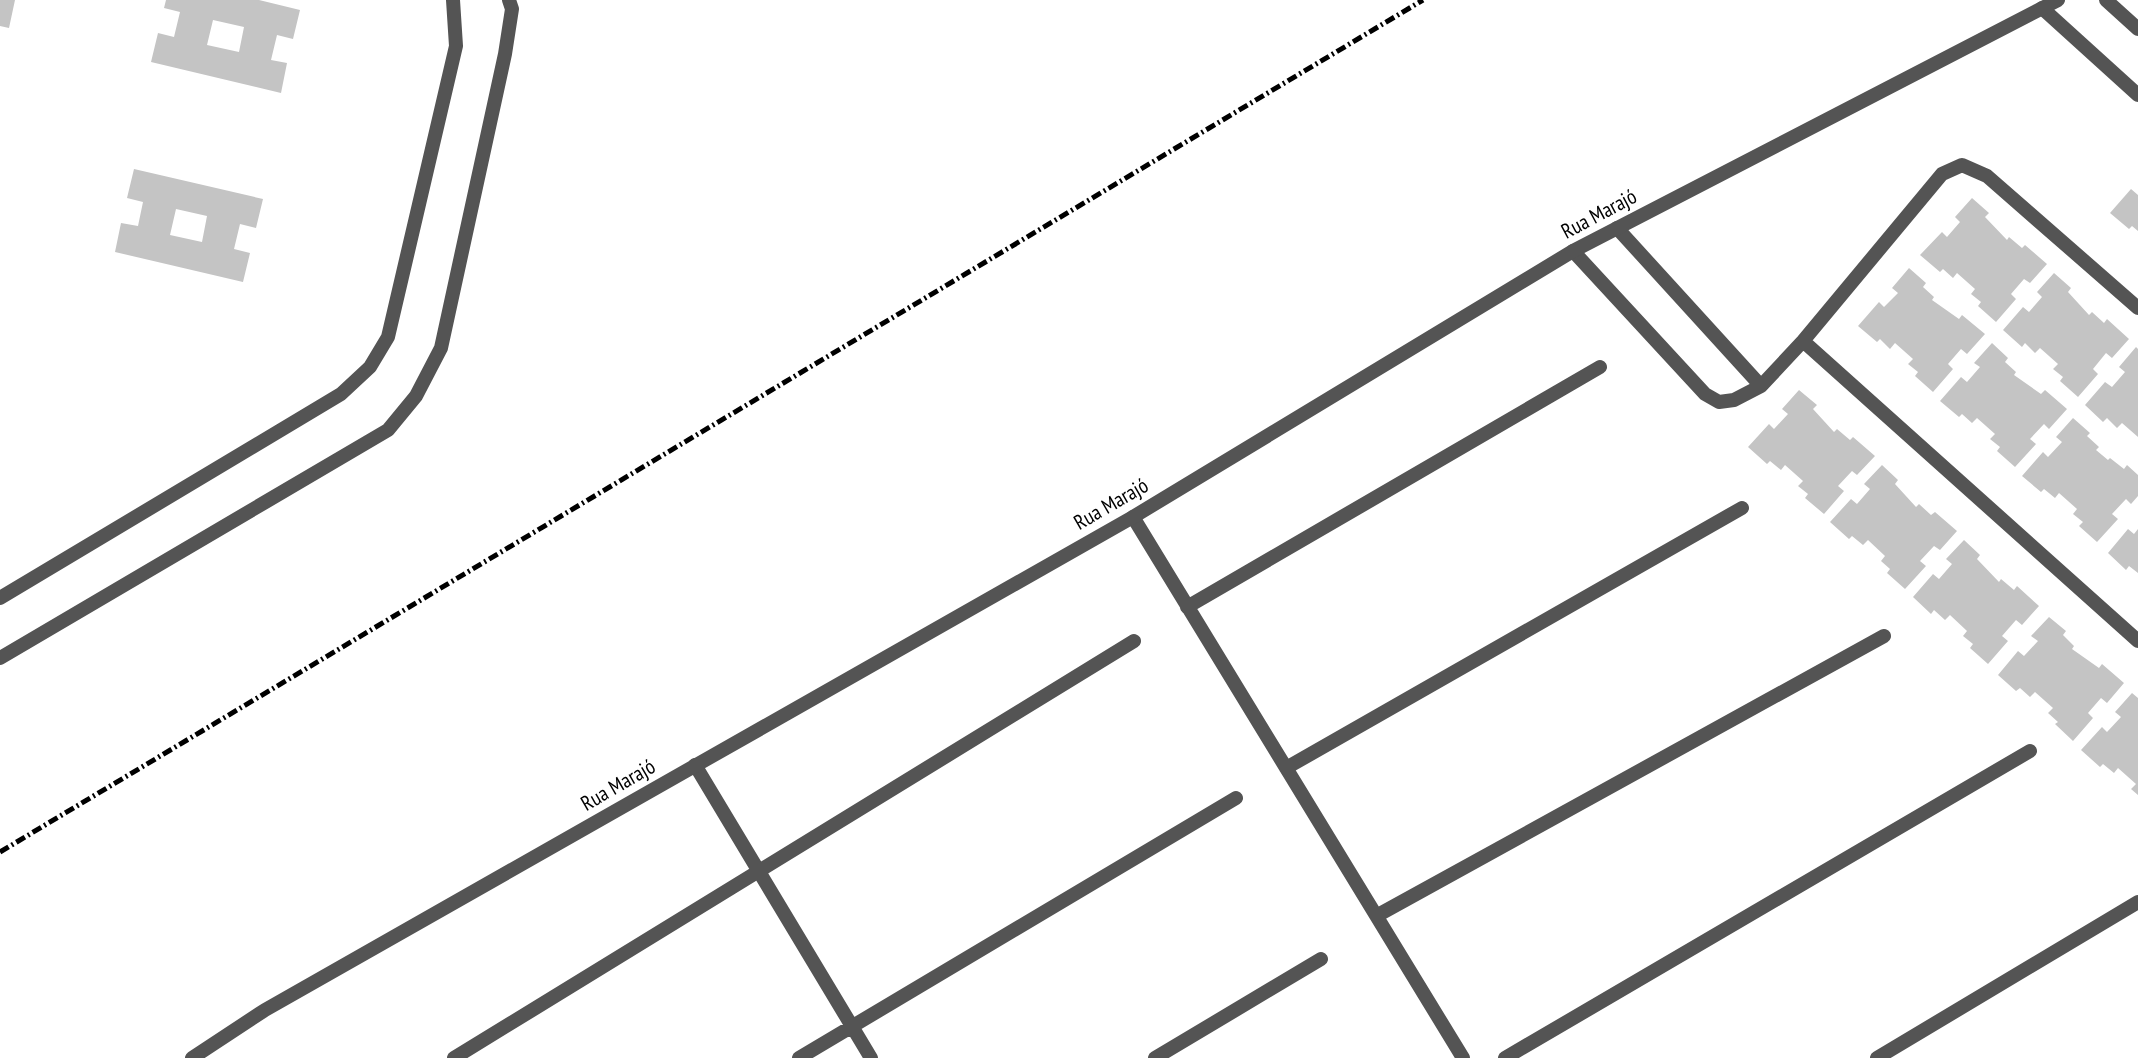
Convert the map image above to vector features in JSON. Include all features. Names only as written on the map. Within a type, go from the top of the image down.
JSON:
[{"type":"street","points":[[0,598],[341,394],[370,367],[388,337],[456,46],[453,0]]},
{"type":"street","points":[[0,658],[388,430],[416,396],[441,348],[505,54],[512,9],[509,0]]},
{"type":"street","name":"Rua Marajó","points":[[192,1058],[265,1010],[1133,517],[1573,251],[2058,0]]},
{"type":"street","points":[[2106,0],[2138,29]]},
{"type":"street","points":[[2042,8],[2138,95]]},
{"type":"street","points":[[1573,251],[1705,394],[1719,402],[1734,400],[1761,386],[1803,341],[1942,174],[1962,165],[1987,176],[2138,308]]},
{"type":"street","points":[[1617,228],[1761,386]]},
{"type":"street","points":[[1803,341],[2138,641]]},
{"type":"street","points":[[1187,607],[1600,367]]},
{"type":"street","points":[[1286,768],[1742,508]]},
{"type":"street","points":[[1133,517],[1463,1058]]},
{"type":"street","points":[[1378,915],[1884,636]]},
{"type":"street","points":[[453,1058],[1135,641]]},
{"type":"street","points":[[1505,1058],[2030,751]]},
{"type":"street","points":[[695,765],[871,1058]]},
{"type":"street","points":[[799,1058],[1236,798]]},
{"type":"street","points":[[1877,1058],[2138,902]]},
{"type":"street","points":[[1155,1058],[1321,959]]},
{"type":"building","points":[[0,0],[15,0],[9,28],[0,26]]},
{"type":"building","points":[[166,0],[259,0],[300,10],[293,39],[277,35],[271,60],[287,63],[281,93],[151,62],[158,33],[174,37],[180,12],[164,8]],"holes":[[[213,20],[244,27],[239,52],[207,45]]]},
{"type":"building","points":[[134,169],[263,199],[256,228],[240,224],[234,249],[250,253],[243,282],[115,252],[121,223],[138,226],[143,202],[127,198]],"holes":[[[176,209],[207,216],[202,242],[170,235]]]},
{"type":"building","points":[[2131,189],[2138,195],[2138,231],[2132,226],[2129,229],[2110,213]]},
{"type":"building","points":[[1972,198],[1989,213],[1985,217],[2007,240],[2009,237],[2022,248],[2025,245],[2047,264],[2030,283],[2024,279],[2011,294],[2016,299],[1996,322],[1978,306],[1981,302],[1971,294],[1975,289],[1957,273],[1953,278],[1943,269],[1940,272],[1920,255],[1942,232],[1947,237],[1960,222],[1955,217]]},
{"type":"building","points":[[1909,268],[1926,283],[1923,287],[1934,297],[1932,300],[1959,319],[1962,315],[1985,334],[1967,354],[1961,349],[1948,364],[1953,369],[1933,392],[1915,376],[1918,372],[1908,364],[1913,359],[1895,343],[1890,349],[1880,339],[1877,342],[1858,326],[1879,302],[1884,307],[1898,293],[1892,288]]},
{"type":"building","points":[[2054,273],[2071,288],[2068,292],[2089,315],[2092,312],[2104,323],[2107,319],[2129,339],[2112,358],[2106,353],[2093,369],[2098,374],[2078,397],[2060,381],[2063,377],[2053,369],[2058,364],[2040,348],[2035,353],[2025,343],[2022,347],[2003,330],[2023,307],[2029,312],[2042,297],[2037,292]]},
{"type":"building","points":[[1992,343],[2008,358],[2005,362],[2016,372],[2014,375],[2041,394],[2045,390],[2067,409],[2049,429],[2044,424],[2030,439],[2036,444],[2015,467],[1997,451],[2000,447],[1990,439],[1995,434],[1977,418],[1972,423],[1962,414],[1959,417],[1940,401],[1961,377],[1967,382],[1980,367],[1974,363]]},
{"type":"building","points":[[2136,347],[2138,437],[2122,423],[2117,428],[2107,418],[2103,422],[2085,405],[2105,382],[2112,387],[2125,372],[2119,367]]},
{"type":"building","points":[[1799,390],[1817,405],[1813,409],[1834,432],[1837,429],[1850,440],[1853,437],[1875,456],[1857,475],[1852,471],[1838,486],[1844,491],[1824,514],[1805,498],[1808,494],[1798,486],[1803,481],[1785,465],[1781,470],[1770,461],[1767,464],[1748,447],[1769,424],[1774,429],[1788,414],[1782,409]]},
{"type":"building","points":[[2073,418],[2090,433],[2087,436],[2099,447],[2096,450],[2124,469],[2127,465],[2138,475],[2138,496],[2131,504],[2126,499],[2112,514],[2118,519],[2097,542],[2079,526],[2083,522],[2073,514],[2077,509],[2059,493],[2055,498],[2044,489],[2041,492],[2022,476],[2043,452],[2048,457],[2062,442],[2056,437]]},
{"type":"building","points":[[1882,465],[1898,480],[1895,484],[1916,507],[1919,504],[1931,515],[1935,512],[1957,531],[1940,550],[1934,546],[1920,561],[1926,566],[1905,589],[1887,573],[1890,569],[1881,561],[1885,556],[1868,540],[1863,545],[1852,536],[1849,539],[1830,522],[1851,499],[1857,504],[1870,489],[1864,484]]},
{"type":"building","points":[[2128,529],[2134,534],[2138,529],[2138,573],[2129,566],[2126,570],[2108,553]]},
{"type":"building","points":[[1964,540],[1980,555],[1977,559],[1999,582],[2001,579],[2014,590],[2017,586],[2039,606],[2022,625],[2016,620],[2002,636],[2008,641],[1988,664],[1970,648],[1973,644],[1963,636],[1967,631],[1950,615],[1945,620],[1934,610],[1931,614],[1913,597],[1933,574],[1939,579],[1952,564],[1946,559]]},
{"type":"building","points":[[2049,617],[2066,631],[2063,635],[2074,646],[2072,649],[2099,668],[2102,664],[2124,683],[2107,703],[2101,698],[2088,713],[2093,718],[2073,741],[2055,724],[2058,722],[2048,713],[2053,708],[2035,692],[2030,697],[2020,688],[2016,691],[1998,675],[2018,651],[2024,656],[2038,641],[2031,636]]},
{"type":"building","points":[[2132,693],[2138,698],[2138,795],[2131,789],[2136,784],[2118,768],[2114,773],[2103,764],[2100,767],[2081,750],[2102,727],[2107,732],[2121,717],[2115,712]]},
{"type":"railway","points":[[0,852],[1423,0]]}]
